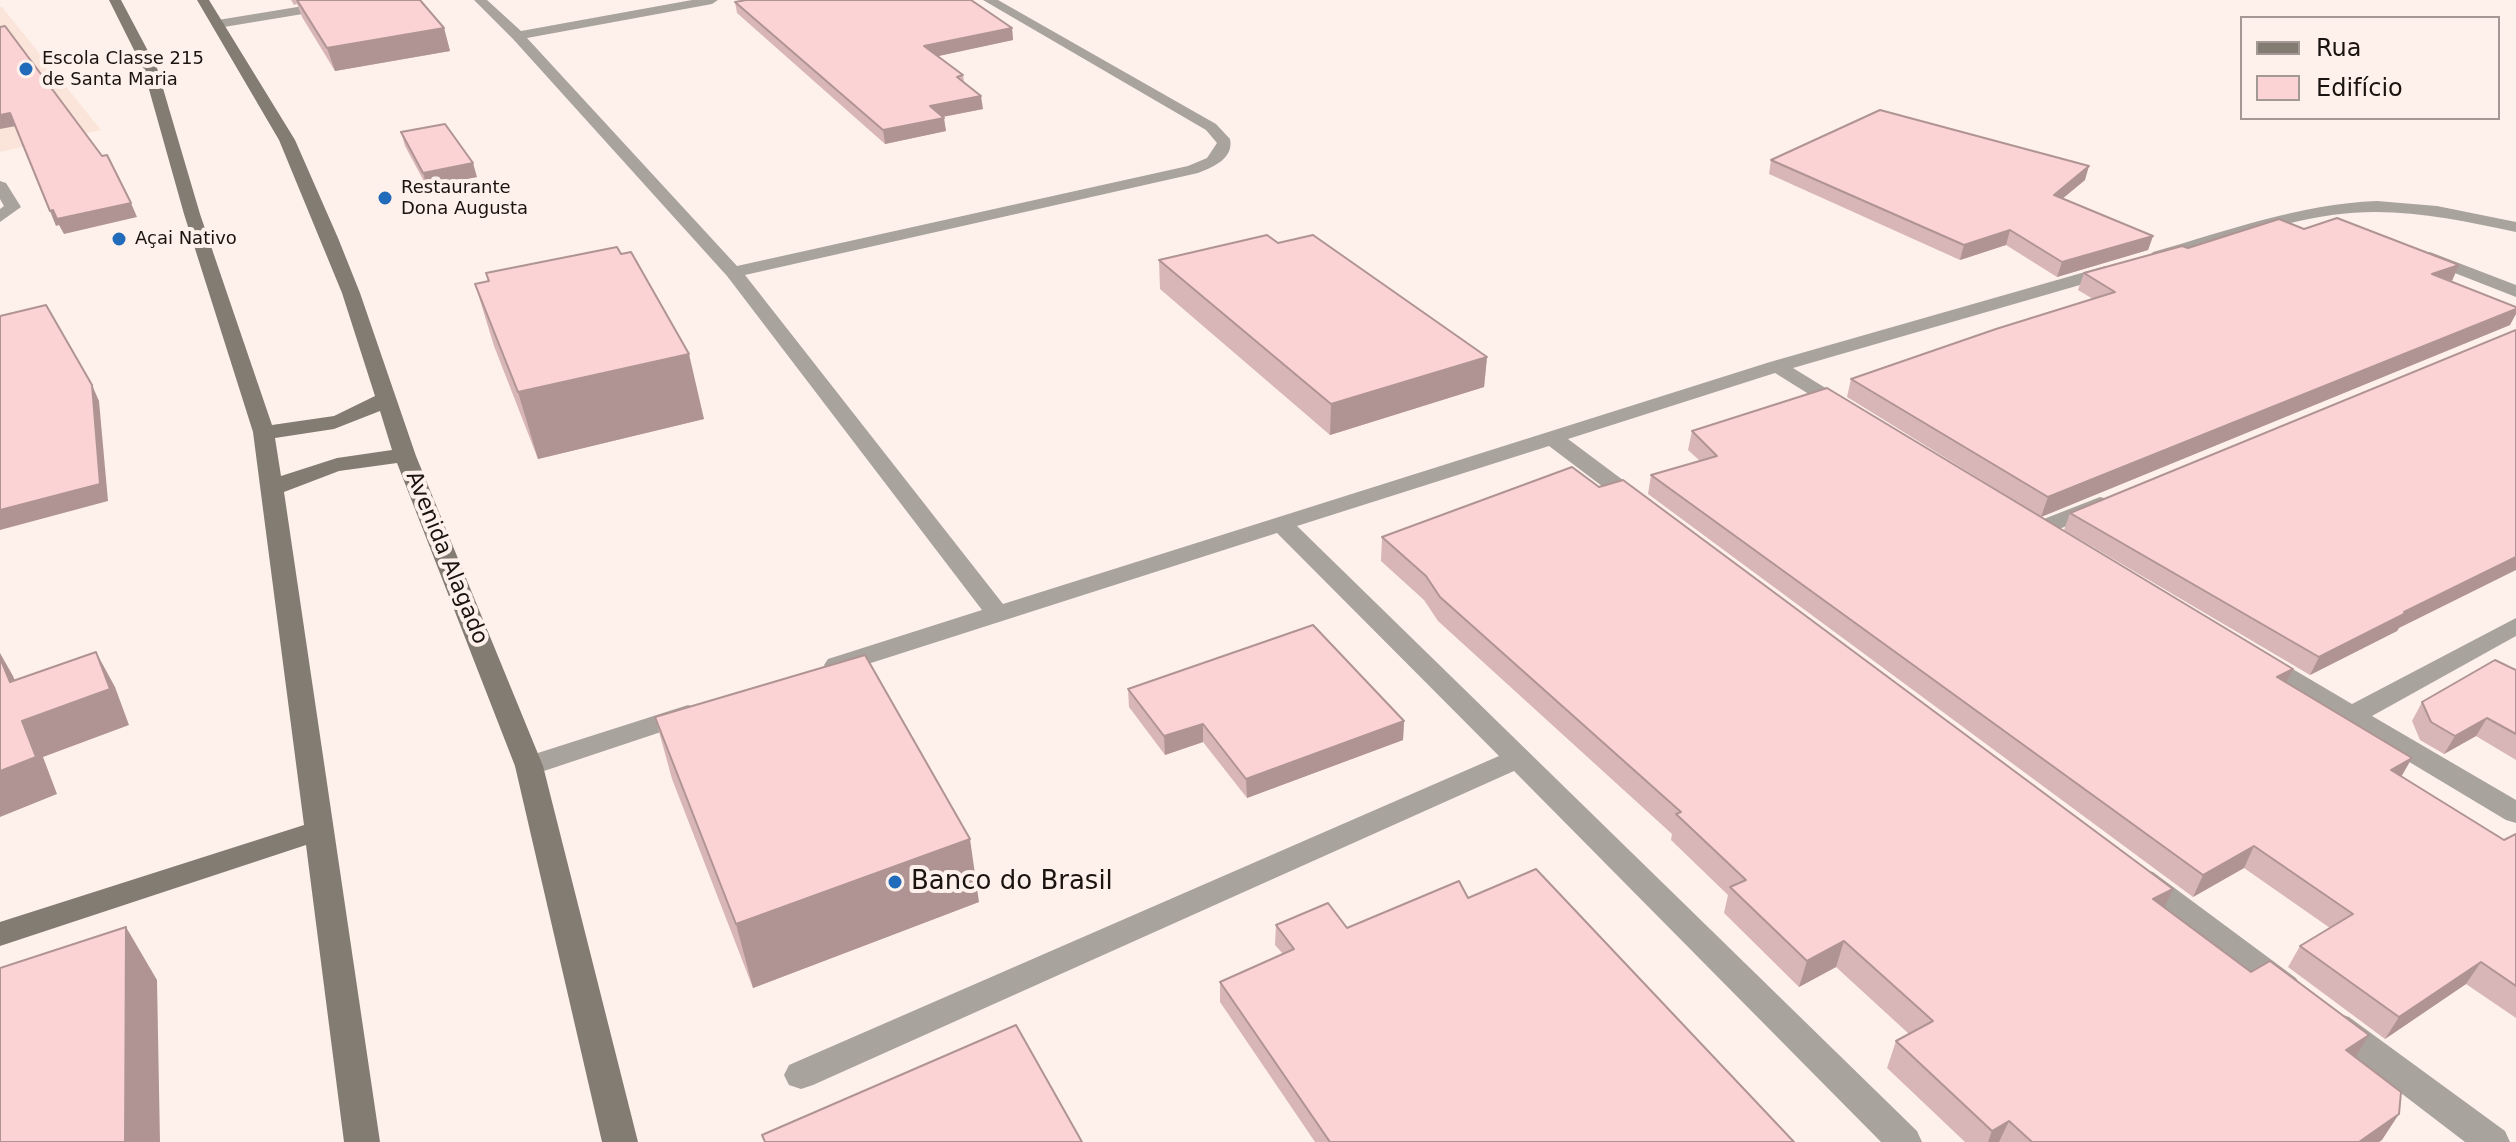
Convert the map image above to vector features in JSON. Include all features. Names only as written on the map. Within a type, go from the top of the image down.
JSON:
[{"type":"main road","points":[[115,0],[150,68],[192,214],[264,432],[362,1142]]},
{"type":"main road","name":"Avenida Alagado","points":[[203,0],[287,140],[351,293],[405,456],[529,766],[620,1142]]},
{"type":"main road","points":[[264,432],[331,426],[364,414],[384,399]]},
{"type":"main road","points":[[273,489],[332,465],[373,457],[405,456]]},
{"type":"main road","points":[[0,934],[320,830]]},
{"type":"street","points":[[218,24],[363,0]]},
{"type":"street","points":[[480,0],[518,36],[733,272],[997,613]]},
{"type":"street","points":[[518,36],[712,0]]},
{"type":"street","points":[[733,272],[1192,170],[1214,162],[1222,153],[1225,142],[1211,127],[989,0]]},
{"type":"street","points":[[0,186],[13,207],[0,217]]},
{"type":"street","points":[[816,672],[1777,366],[2316,212],[2357,207],[2410,208],[2516,227]]},
{"type":"street","points":[[2316,212],[2345,223]]},
{"type":"street","points":[[2416,252],[2516,291]]},
{"type":"street","points":[[1777,366],[1869,423]]},
{"type":"street","points":[[1551,437],[1666,523]]},
{"type":"street","points":[[2039,529],[2126,493]]},
{"type":"street","points":[[2013,512],[2066,545]]},
{"type":"street","points":[[1281,523],[1904,1142]]},
{"type":"street","points":[[2351,716],[2516,626]]},
{"type":"street","points":[[2243,651],[2516,813]]},
{"type":"street","points":[[529,766],[710,707]]},
{"type":"street","points":[[801,1075],[1519,758]]},
{"type":"street","points":[[2123,866],[2492,1142]]},
{"type":"shaded area","name":"Escola Classe 215 de Santa Maria","points":[[2,7],[101,130],[0,152]]},
{"type":"building","points":[[297,0],[420,0],[444,28],[327,48]]},
{"type":"building","points":[[971,0],[1012,28],[924,46],[963,75],[957,77],[981,96],[930,106],[944,118],[883,130],[735,2]]},
{"type":"building","points":[[5,26],[102,156],[107,155],[131,203],[57,219],[53,210],[50,211],[10,113],[0,115],[0,27]]},
{"type":"building","points":[[1880,110],[2089,166],[2054,195],[2153,236],[2062,262],[2010,230],[1964,245],[1771,160]]},
{"type":"building","points":[[445,124],[473,163],[423,173],[401,132]]},
{"type":"building","points":[[2337,218],[2459,265],[2432,274],[2516,309],[2048,497],[1851,379],[2115,292],[2084,273],[2182,246],[2188,248],[2279,219],[2304,229]]},
{"type":"building","points":[[1267,235],[1278,243],[1313,235],[1487,357],[1331,404],[1159,260]]},
{"type":"building","points":[[617,247],[621,254],[631,252],[689,354],[518,392],[475,284],[489,281],[486,273]]},
{"type":"building","points":[[46,305],[92,385],[100,484],[0,510],[0,316]]},
{"type":"building","points":[[2516,330],[2516,557],[2319,657],[2070,513]]},
{"type":"building","points":[[1827,388],[2293,669],[2277,677],[2412,758],[2391,770],[2504,840],[2516,834],[2516,986],[2481,962],[2399,1017],[2300,946],[2353,914],[2254,846],[2203,875],[1651,475],[1717,456],[1692,431]]},
{"type":"building","points":[[1572,467],[1599,487],[1623,480],[2173,889],[2153,899],[2251,972],[2270,961],[2369,1035],[2346,1050],[2401,1092],[2399,1114],[2359,1142],[2032,1142],[2009,1121],[1992,1131],[1896,1041],[1933,1021],[1844,941],[1807,961],[1730,887],[1746,880],[1676,814],[1681,812],[1440,597],[1426,576],[1382,537]]},
{"type":"building","points":[[1313,625],[1404,721],[1246,779],[1203,724],[1164,736],[1128,689]]},
{"type":"building","points":[[96,652],[110,689],[22,721],[36,757],[0,771],[0,658],[10,682]]},
{"type":"building","points":[[865,655],[970,839],[736,924],[655,717]]},
{"type":"building","points":[[2495,660],[2516,670],[2516,734],[2487,718],[2455,736],[2431,722],[2422,702]]},
{"type":"building","points":[[1536,869],[1794,1142],[1330,1142],[1220,982],[1294,949],[1276,925],[1328,903],[1347,928],[1459,881],[1468,898]]},
{"type":"building","points":[[126,927],[125,1142],[0,1142],[0,968]]},
{"type":"building","points":[[1016,1025],[1082,1142],[765,1142],[762,1135]]},
{"type":"place","name":"Escola Classe 215 de Santa Maria","points":[[26,69]]},
{"type":"place","name":"Restaurante Dona Augusta","points":[[385,198]]},
{"type":"place","name":"Açai Nativo","points":[[119,239]]},
{"type":"place","name":"Banco do Brasil","points":[[895,882]]}]
